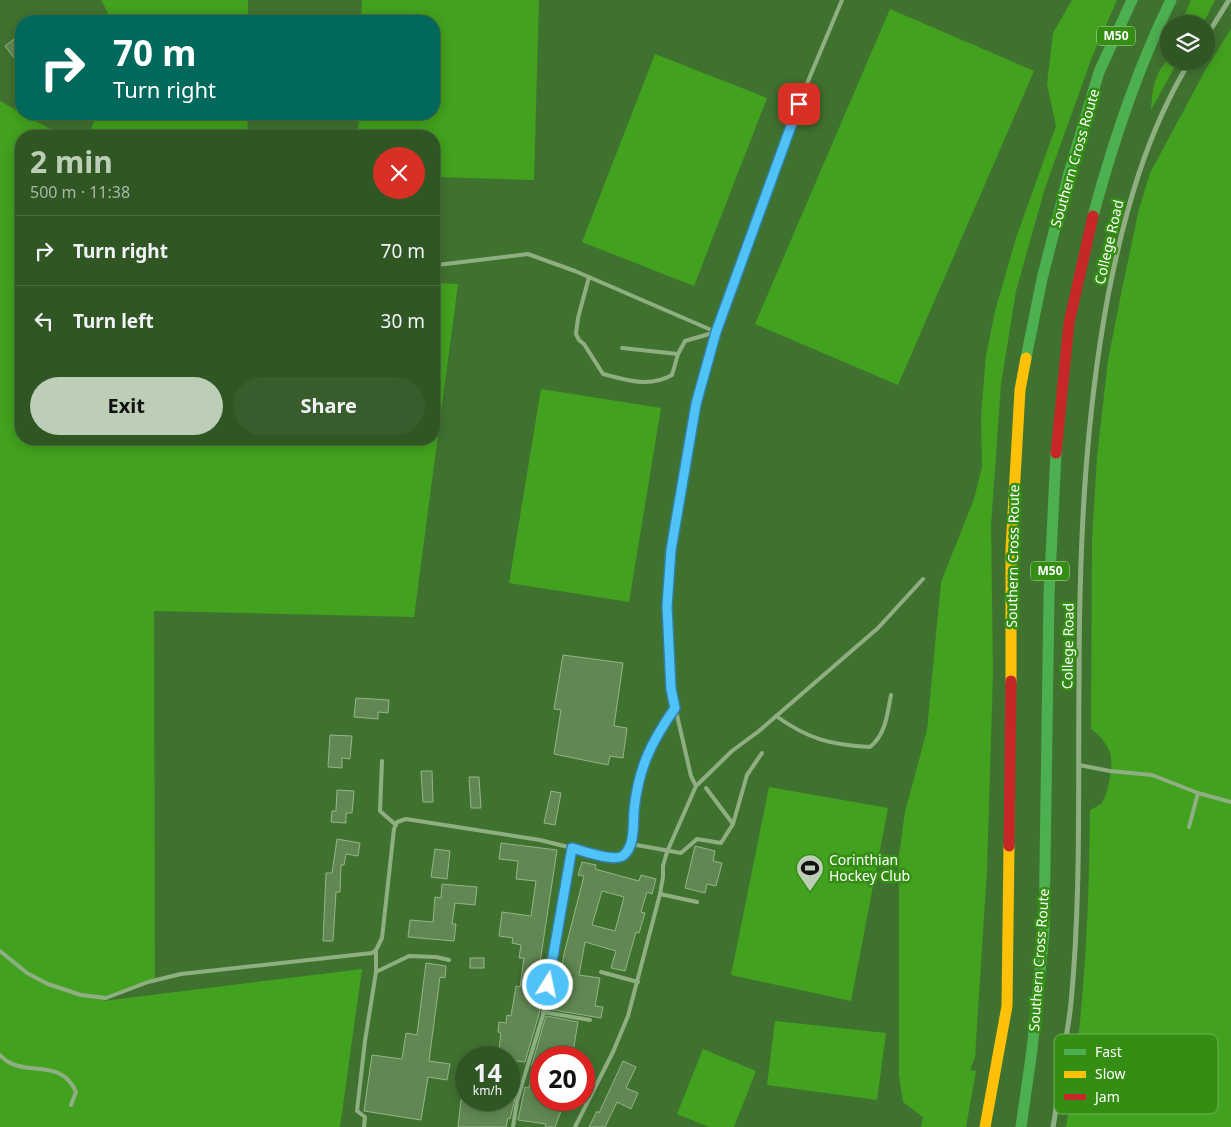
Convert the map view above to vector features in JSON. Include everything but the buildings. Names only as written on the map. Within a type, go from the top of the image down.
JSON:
[{"type":"highway","name":"Southern Cross Route","points":[[985,1127],[1007,1006],[1012,727],[1011,549],[1020,390],[1042,279],[1069,173],[1099,72],[1132,0]]},
{"type":"highway","name":"Southern Cross Route","points":[[1021,1127],[1032,1050],[1044,933],[1048,596],[1055,461],[1069,323],[1090,227],[1109,158],[1130,96],[1171,0]]},
{"type":"street","points":[[1215,23],[1229,0]]},
{"type":"street","name":"College Road","points":[[1067,1034],[1071,1004],[1078,886],[1082,516],[1086,461],[1101,333],[1112,275],[1139,169],[1152,133],[1168,99],[1185,70]]},
{"type":"street","name":"College Road","points":[[1053,1127],[1055,1114]]},
{"type":"lane","points":[[696,786],[671,689],[667,606],[671,550],[696,404],[716,332],[806,86],[842,0]]},
{"type":"lane","points":[[440,265],[528,254],[589,277],[716,332]]},
{"type":"lane","points":[[589,277],[578,318],[576,334],[603,374],[632,382],[660,382],[672,375],[678,354],[685,341],[716,332]]},
{"type":"lane","points":[[622,348],[678,354]]},
{"type":"lane","points":[[575,1127],[613,1052],[628,1016],[660,894],[663,866],[667,852],[696,786],[732,751],[776,716],[878,628],[923,579]]},
{"type":"lane","points":[[776,716],[794,729],[809,736],[848,746],[870,747],[879,740],[885,726],[891,695]]},
{"type":"lane","points":[[364,1127],[365,1117],[357,1111],[365,1041],[376,972],[376,950],[382,938],[394,829],[397,822],[406,819],[540,840],[616,859],[624,856],[631,844],[636,793],[647,753],[657,734],[675,708]]},
{"type":"lane","points":[[631,844],[681,853],[697,840],[721,843],[733,824],[747,775],[762,753]]},
{"type":"lane","points":[[382,760],[380,811],[396,826]]},
{"type":"lane","points":[[1079,765],[1110,771],[1152,775],[1198,793],[1231,802]]},
{"type":"lane","points":[[706,788],[733,824]]},
{"type":"lane","points":[[1189,828],[1198,793]]},
{"type":"lane","points":[[513,1127],[517,1100],[543,1012],[572,848]]},
{"type":"lane","points":[[660,894],[697,902]]},
{"type":"lane","points":[[0,951],[27,973],[48,984],[81,995],[106,998],[148,982],[180,974],[372,953],[376,950]]},
{"type":"lane","points":[[376,972],[409,956],[436,956],[449,960]]},
{"type":"lane","points":[[601,972],[638,982]]},
{"type":"lane","points":[[543,1012],[590,1020]]},
{"type":"lane","points":[[0,1055],[3,1059],[17,1066],[46,1068],[60,1073],[72,1082],[76,1092],[71,1105]]},
{"type":"green space","points":[[101,0],[248,0],[248,15],[109,15]]},
{"type":"green space","points":[[362,0],[539,0],[534,180],[440,177],[440,130],[358,130],[359,120],[440,120],[440,15],[361,15]]},
{"type":"green space","points":[[1072,0],[1117,0],[1092,57],[1045,188],[1016,291],[1001,384],[991,525],[993,672],[987,871],[975,1057],[970,1070],[976,1071],[966,1127],[921,1127],[923,1117],[903,1102],[899,1075],[899,855],[905,812],[927,730],[941,582],[974,499],[982,467],[981,417],[986,356],[995,311],[1016,238],[1056,126],[1047,84],[1053,33]]},
{"type":"green space","points":[[1191,0],[1215,0],[1208,15],[1185,15]]},
{"type":"green space","points":[[890,9],[1034,71],[898,385],[755,324]]},
{"type":"green space","points":[[1231,29],[1231,1127],[1066,1127],[1068,1114],[1218,1114],[1218,1034],[1078,1034],[1084,969],[1090,810],[1101,804],[1104,800],[1111,771],[1111,758],[1107,746],[1091,729],[1092,540],[1097,457],[1108,360],[1139,209],[1150,173],[1205,70],[1215,70],[1215,55]]},
{"type":"green space","points":[[655,54],[767,98],[694,286],[582,242]]},
{"type":"green space","points":[[1160,70],[1173,70],[1151,110],[1153,89]]},
{"type":"green space","points":[[0,101],[15,109],[15,120],[34,120],[52,130],[15,130],[15,445],[437,445],[414,617],[154,611],[155,979],[103,1001],[362,969],[340,1127],[0,1127]]},
{"type":"green space","points":[[95,120],[248,120],[247,130],[90,130]]},
{"type":"green space","points":[[440,283],[458,284],[440,420]]},
{"type":"green space","points":[[541,389],[661,408],[629,602],[509,583]]},
{"type":"green space","name":"Corinthian Hockey Club","points":[[769,787],[888,808],[851,1001],[731,975]]},
{"type":"green space","points":[[775,1021],[886,1033],[877,1100],[767,1085]]},
{"type":"green space","points":[[703,1049],[756,1071],[734,1127],[709,1127],[677,1114]]},
{"type":"traffic: fast","points":[[1026,358],[1042,279],[1069,173],[1099,72],[1132,0]]},
{"type":"traffic: fast","points":[[1093,216],[1127,106],[1147,52],[1171,0]]},
{"type":"traffic: fast","points":[[1021,1127],[1032,1050],[1044,933],[1049,596],[1056,453]]},
{"type":"traffic: slow","points":[[1011,681],[1011,549],[1020,390],[1026,358]]},
{"type":"traffic: slow","points":[[985,1127],[1007,1006],[1009,846]]},
{"type":"traffic: jam","points":[[1056,453],[1069,323],[1093,216]]},
{"type":"traffic: jam","points":[[1009,846],[1011,681]]},
{"type":"place","name":"Corinthian Hockey Club","points":[[810,892]]},
{"type":"route","points":[[548,985],[572,848],[616,859],[624,856],[631,844],[636,793],[647,753],[657,734],[675,708],[671,689],[667,606],[671,550],[696,404],[716,332],[799,104]]}]
